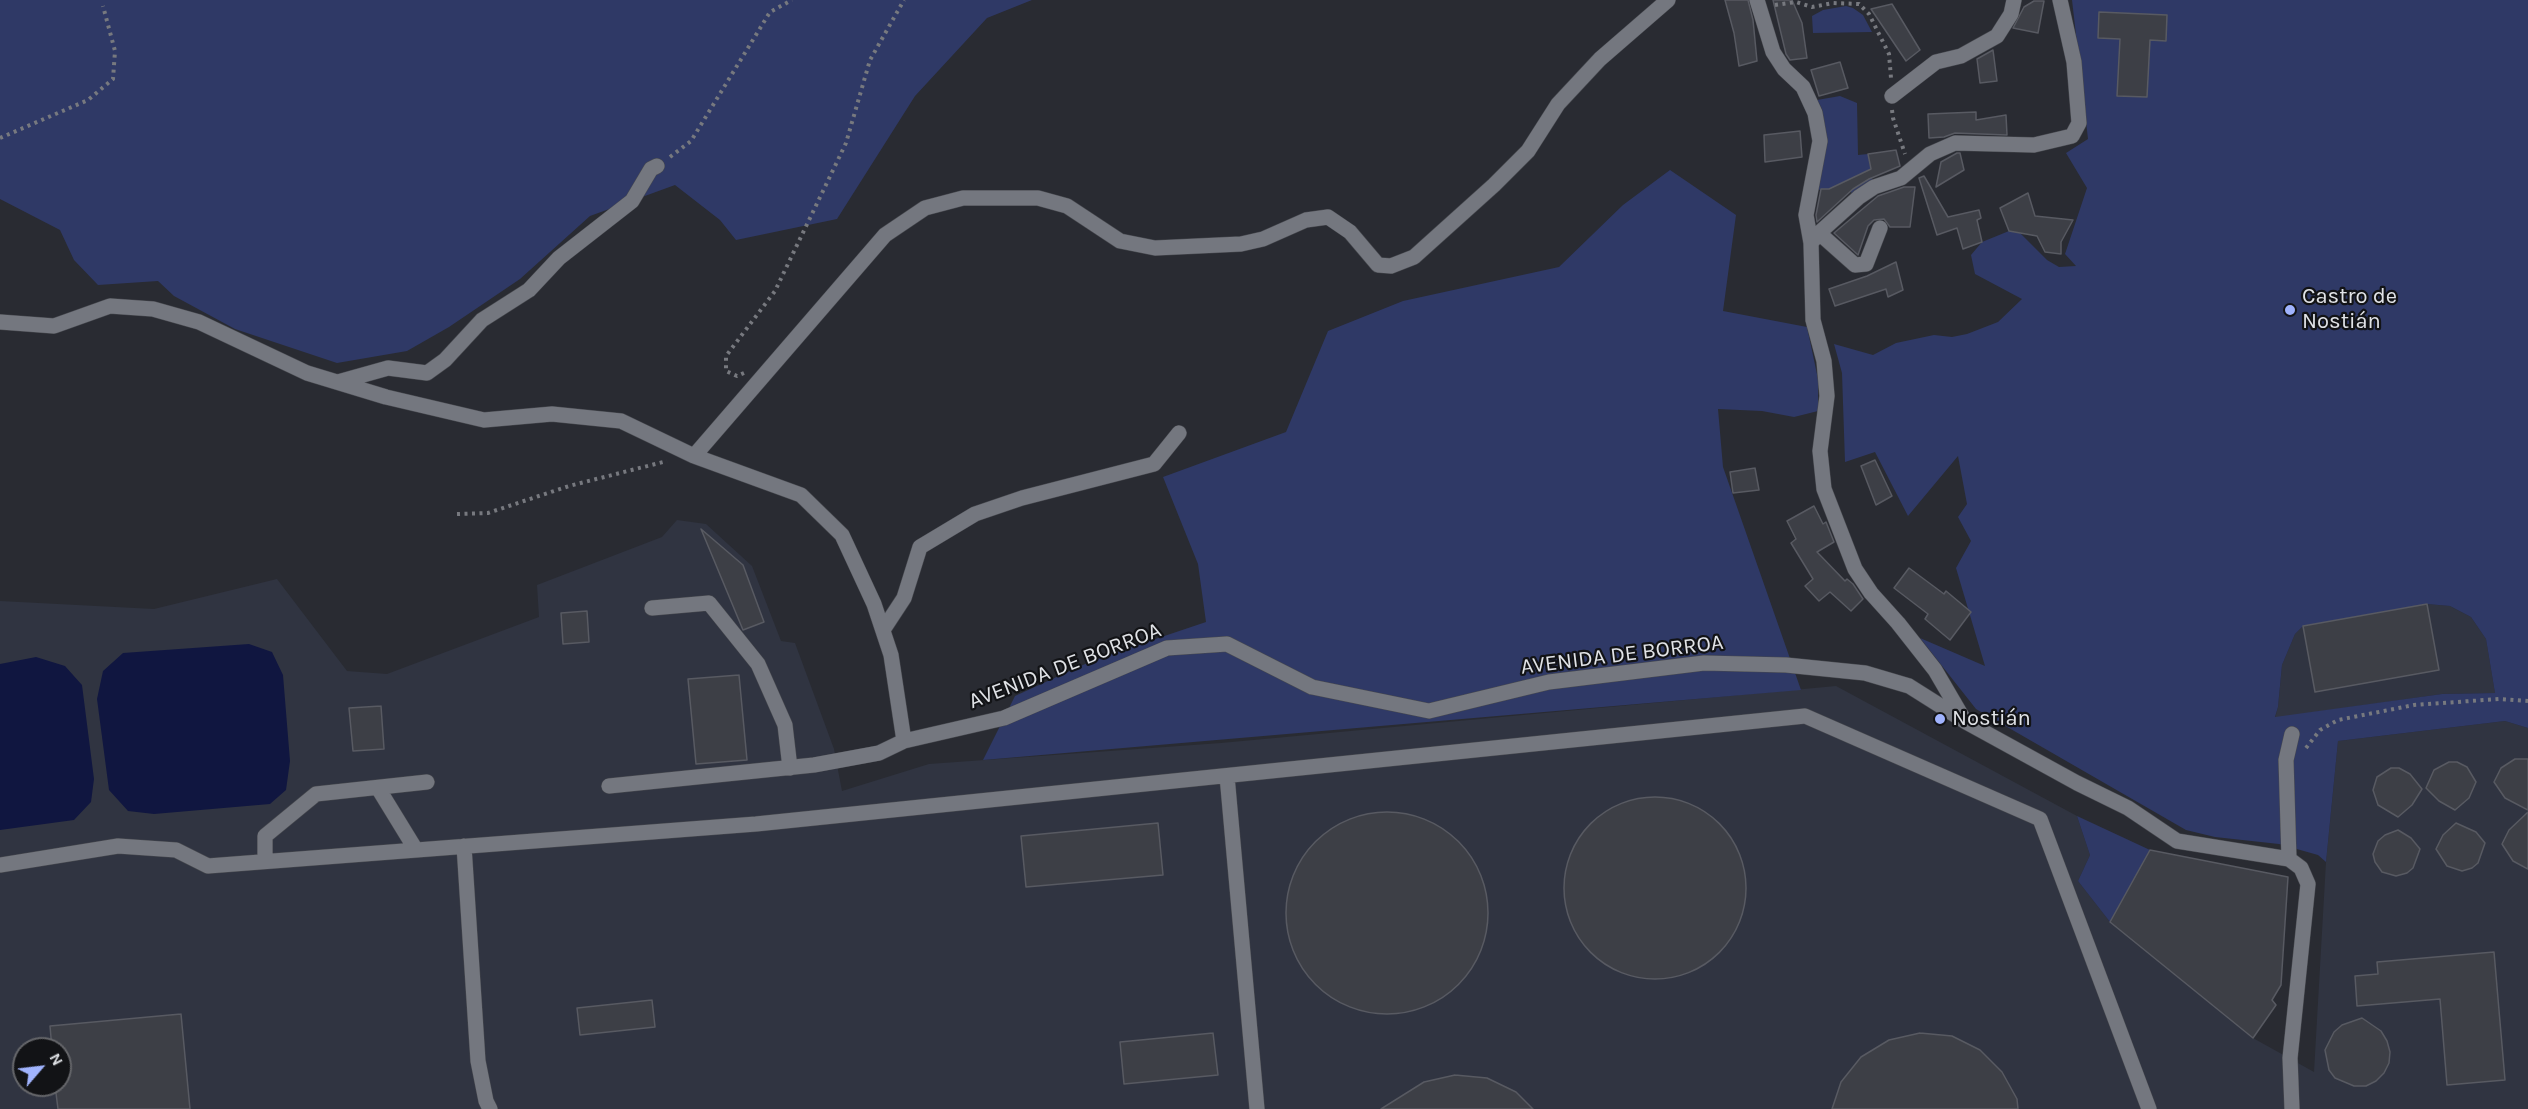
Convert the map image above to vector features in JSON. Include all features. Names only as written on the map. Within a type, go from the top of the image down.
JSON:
[{"type":"street","points":[[694,456],[733,408],[885,235],[925,208],[963,198],[1038,198],[1067,206],[1120,241],[1155,248],[1241,244],[1263,238],[1306,220],[1328,217],[1350,232],[1378,265],[1391,266],[1414,257],[1494,185],[1528,151],[1558,104],[1593,66],[1668,0]]},
{"type":"street","points":[[1892,96],[1936,62],[1961,56],[1997,36],[2011,14],[2014,0]]},
{"type":"street","points":[[1815,238],[1858,197],[1874,187],[1901,178],[1930,154],[1954,142],[2034,144],[2072,136],[2079,123],[2074,62],[2060,0]]},
{"type":"street","points":[[1758,4],[1773,52],[1784,69],[1803,87],[1815,113],[1820,141],[1806,215],[1815,238],[1814,320],[1824,361],[1827,396],[1820,451],[1824,489],[1855,570],[1871,593],[1935,670],[1966,722]]},
{"type":"street","points":[[338,382],[388,368],[427,373],[445,360],[482,320],[529,290],[559,258],[632,201],[651,169],[657,166]]},
{"type":"street","points":[[1815,238],[1855,265],[1866,264],[1880,228]]},
{"type":"street","points":[[0,322],[54,326],[110,306],[153,309],[199,322],[307,373],[386,397],[484,420],[552,414],[621,421],[694,456],[801,495],[842,535],[874,604],[891,656],[904,741]]},
{"type":"street","points":[[883,630],[904,598],[920,547],[975,514],[1022,498],[1154,464],[1179,433]]},
{"type":"street","points":[[652,608],[709,603],[758,664],[785,725],[790,768]]},
{"type":"street","name":"AVENIDA DE BORROA","points":[[609,786],[790,768],[879,753],[904,741],[1004,718],[1167,648],[1227,644],[1311,687],[1429,711],[1549,681],[1704,663],[1786,665],[1865,673],[1909,686],[1966,722],[2077,783],[2128,808],[2177,841],[2289,859]]},
{"type":"street","points":[[0,865],[118,846],[176,850],[208,866],[756,824],[1805,716],[2040,819],[2149,1109]]},
{"type":"street","points":[[2292,734],[2286,760],[2289,859],[2301,868],[2308,884],[2290,1058],[2292,1109]]},
{"type":"street","points":[[1227,776],[1257,1109]]},
{"type":"street","points":[[265,861],[265,836],[316,794],[428,782]]},
{"type":"street","points":[[378,788],[416,850]]},
{"type":"street","points":[[464,846],[478,1061],[486,1101],[490,1109]]},
{"type":"path","points":[[657,166],[691,141],[770,12],[792,0]]},
{"type":"path","points":[[748,371],[737,376],[726,371],[726,356],[775,291],[846,143],[870,60],[904,0]]},
{"type":"path","points":[[1758,4],[1796,2],[1812,8],[1833,3],[1859,4],[1869,14],[1889,54],[1893,118],[1910,170]]},
{"type":"path","points":[[0,138],[88,100],[113,79],[115,51],[103,6]]},
{"type":"path","points":[[457,514],[488,513],[603,477],[694,456]]},
{"type":"path","points":[[2286,775],[2320,730],[2337,720],[2414,705],[2499,699],[2528,701]]},
{"type":"shaded area","points":[[0,0],[1032,0],[987,18],[915,96],[837,219],[736,240],[720,220],[675,185],[590,216],[520,279],[449,327],[407,351],[337,363],[235,329],[174,296],[158,281],[98,285],[74,260],[60,230],[0,199]]},
{"type":"shaded area","points":[[2072,0],[2528,0],[2528,728],[2505,721],[2338,741],[2326,862],[2318,855],[2279,844],[2215,837],[2186,830],[1976,709],[1920,638],[1985,666],[1956,568],[1971,541],[1958,517],[1967,504],[1958,456],[1908,516],[1875,452],[1845,462],[1842,373],[1834,344],[1873,355],[1896,343],[1934,335],[1952,337],[1967,334],[1998,322],[2022,299],[1975,274],[1971,255],[1982,242],[2009,231],[2020,233],[2047,260],[2059,267],[2076,266],[2065,254],[2087,188],[2066,153],[2088,139]],"holes":[[[2427,604],[2450,606],[2471,617],[2486,639],[2495,693],[2442,694],[2275,717],[2282,665],[2295,634],[2303,626]]]},
{"type":"shaded area","points":[[1846,6],[1863,15],[1872,32],[1813,33],[1812,16],[1823,10]]},
{"type":"shaded area","points":[[1840,96],[1857,103],[1858,155],[1868,154],[1873,183],[1852,195],[1848,180],[1829,189],[1817,190],[1823,122],[1822,109],[1817,100]]},
{"type":"shaded area","points":[[1670,170],[1736,215],[1723,311],[1807,327],[1818,379],[1818,411],[1794,417],[1762,411],[1718,409],[1723,467],[1801,690],[983,760],[1015,696],[1096,659],[1206,622],[1198,564],[1163,477],[1286,432],[1328,331],[1403,301],[1559,267],[1623,205]]},
{"type":"shaded area","points":[[677,520],[706,524],[752,566],[781,641],[795,643],[834,749],[842,791],[929,764],[1221,743],[1836,686],[2077,816],[2090,855],[2078,881],[2110,922],[2253,1038],[2314,1072],[2326,862],[2338,741],[2505,721],[2528,728],[2528,1109],[0,1109],[0,601],[154,609],[277,579],[347,671],[387,674],[539,617],[537,585],[662,537]]},
{"type":"shaded area","points":[[2427,604],[2450,606],[2471,617],[2486,639],[2495,693],[2442,694],[2275,718],[2282,665],[2295,634],[2303,626]]},
{"type":"shaded area","points":[[249,644],[272,652],[283,675],[290,761],[286,790],[270,804],[154,814],[128,811],[109,790],[97,699],[103,671],[123,653]]},
{"type":"shaded area","points":[[36,657],[65,666],[82,685],[94,779],[91,802],[74,820],[0,830],[0,664]]},
{"type":"shaded area","points":[[2077,816],[2150,850],[2110,922],[2078,881],[2090,855]]},
{"type":"building","points":[[1725,0],[1748,0],[1753,20],[1757,61],[1739,66],[1734,33]]},
{"type":"building","points":[[1773,0],[1792,0],[1802,23],[1807,58],[1790,60],[1786,54]]},
{"type":"building","points":[[2034,1],[2044,1],[2038,33],[2013,28],[2024,7]]},
{"type":"building","points":[[1892,4],[1920,50],[1906,61],[1871,9]]},
{"type":"building","points":[[2099,12],[2167,15],[2166,41],[2150,40],[2147,97],[2117,96],[2120,39],[2098,38]]},
{"type":"building","points":[[1993,50],[1997,81],[1980,83],[1977,59]]},
{"type":"building","points":[[1840,62],[1848,88],[1819,96],[1811,70]]},
{"type":"building","points":[[1976,112],[1976,120],[2006,115],[2007,135],[1955,133],[1944,137],[1929,138],[1928,114]]},
{"type":"building","points":[[1800,131],[1802,157],[1765,162],[1764,135]]},
{"type":"building","points":[[1896,150],[1900,166],[1869,179],[1853,189],[1817,222],[1816,215],[1821,189],[1829,189],[1871,169],[1868,154]]},
{"type":"building","points":[[1960,153],[1964,170],[1936,187],[1941,162]]},
{"type":"building","points":[[1924,176],[1948,217],[1979,210],[1981,218],[1977,220],[1982,242],[1963,249],[1957,228],[1937,235],[1919,178]]},
{"type":"building","points":[[1904,187],[1915,187],[1910,227],[1890,227],[1884,219],[1874,220],[1868,226],[1858,255],[1834,233],[1878,196]]},
{"type":"building","points":[[2028,193],[2035,216],[2073,220],[2061,242],[2061,254],[2045,252],[2037,236],[2009,231],[2000,208]]},
{"type":"building","points":[[1896,262],[1903,290],[1888,297],[1886,289],[1835,306],[1829,289],[1867,276]]},
{"type":"building","points":[[1875,460],[1892,496],[1876,505],[1861,466]]},
{"type":"building","points":[[1755,468],[1759,490],[1733,493],[1730,472]]},
{"type":"building","points":[[1814,506],[1823,524],[1826,522],[1834,542],[1817,552],[1845,581],[1847,579],[1853,584],[1863,599],[1851,611],[1830,592],[1819,601],[1805,586],[1813,579],[1791,543],[1796,539],[1787,521]]},
{"type":"building","points":[[701,529],[743,565],[764,622],[743,630]]},
{"type":"building","points":[[1909,568],[1944,594],[1946,591],[1971,612],[1950,640],[1925,619],[1928,614],[1894,588]]},
{"type":"building","points":[[2427,604],[2439,670],[2315,692],[2303,626]]},
{"type":"building","points":[[587,611],[589,642],[563,644],[561,613]]},
{"type":"building","points":[[739,675],[747,760],[696,764],[688,679]]},
{"type":"building","points":[[381,706],[384,749],[353,751],[349,708]]},
{"type":"building","points":[[2515,759],[2528,759],[2528,810],[2505,798],[2494,782],[2501,768]]},
{"type":"building","points":[[2449,762],[2457,762],[2467,767],[2476,782],[2469,798],[2455,810],[2439,801],[2426,788],[2434,770]]},
{"type":"building","points":[[2391,768],[2399,768],[2410,774],[2422,789],[2412,805],[2398,817],[2378,805],[2373,790],[2377,777]]},
{"type":"building","points":[[1655,797],[1673,798],[1690,804],[1706,812],[1720,823],[1731,837],[1739,853],[1745,870],[1745,906],[1739,923],[1731,939],[1720,953],[1706,964],[1690,972],[1673,978],[1655,979],[1637,978],[1620,972],[1604,964],[1590,953],[1579,939],[1571,923],[1565,906],[1564,888],[1565,870],[1571,853],[1579,837],[1590,823],[1604,812],[1620,804],[1637,798]]},
{"type":"building","points":[[1387,812],[1407,814],[1426,820],[1443,829],[1465,849],[1480,874],[1486,893],[1488,913],[1486,933],[1480,952],[1471,969],[1451,991],[1426,1006],[1407,1012],[1387,1014],[1367,1012],[1348,1006],[1331,997],[1309,977],[1294,952],[1288,933],[1286,913],[1288,893],[1294,874],[1303,857],[1323,835],[1348,820],[1367,814]]},
{"type":"building","points":[[2528,812],[2528,869],[2513,861],[2502,844],[2509,830]]},
{"type":"building","points":[[1158,823],[1163,875],[1026,887],[1021,836]]},
{"type":"building","points":[[2456,823],[2476,832],[2485,843],[2478,863],[2462,871],[2447,866],[2436,849],[2443,835]]},
{"type":"building","points":[[2398,830],[2411,838],[2420,849],[2413,868],[2407,873],[2396,876],[2382,872],[2373,854],[2378,841],[2385,835]]},
{"type":"building","points":[[2150,850],[2288,877],[2281,985],[2272,1000],[2276,1005],[2253,1038],[2110,922]]},
{"type":"building","points":[[2494,952],[2505,1080],[2447,1085],[2440,999],[2357,1006],[2355,976],[2378,974],[2377,962]]},
{"type":"building","points":[[652,1000],[655,1027],[580,1035],[577,1008]]},
{"type":"building","points":[[181,1014],[190,1109],[58,1109],[56,1097],[72,1097],[72,1037],[51,1037],[50,1026]]},
{"type":"building","points":[[2362,1018],[2381,1031],[2387,1041],[2390,1052],[2389,1063],[2384,1073],[2376,1081],[2366,1086],[2354,1086],[2335,1078],[2329,1070],[2325,1050],[2334,1032],[2342,1025]]},
{"type":"building","points":[[1213,1033],[1218,1075],[1124,1084],[1120,1042]]},
{"type":"building","points":[[1920,1033],[1952,1036],[1980,1050],[2002,1072],[2017,1099],[2018,1109],[1832,1109],[1841,1082],[1861,1057],[1889,1040]]},
{"type":"building","points":[[1455,1075],[1487,1078],[1516,1092],[1533,1109],[1381,1109],[1424,1082]]},
{"type":"place","name":"Castro de Nostián","points":[[2290,310]]},
{"type":"place","name":"Nostián","points":[[1940,719]]}]
